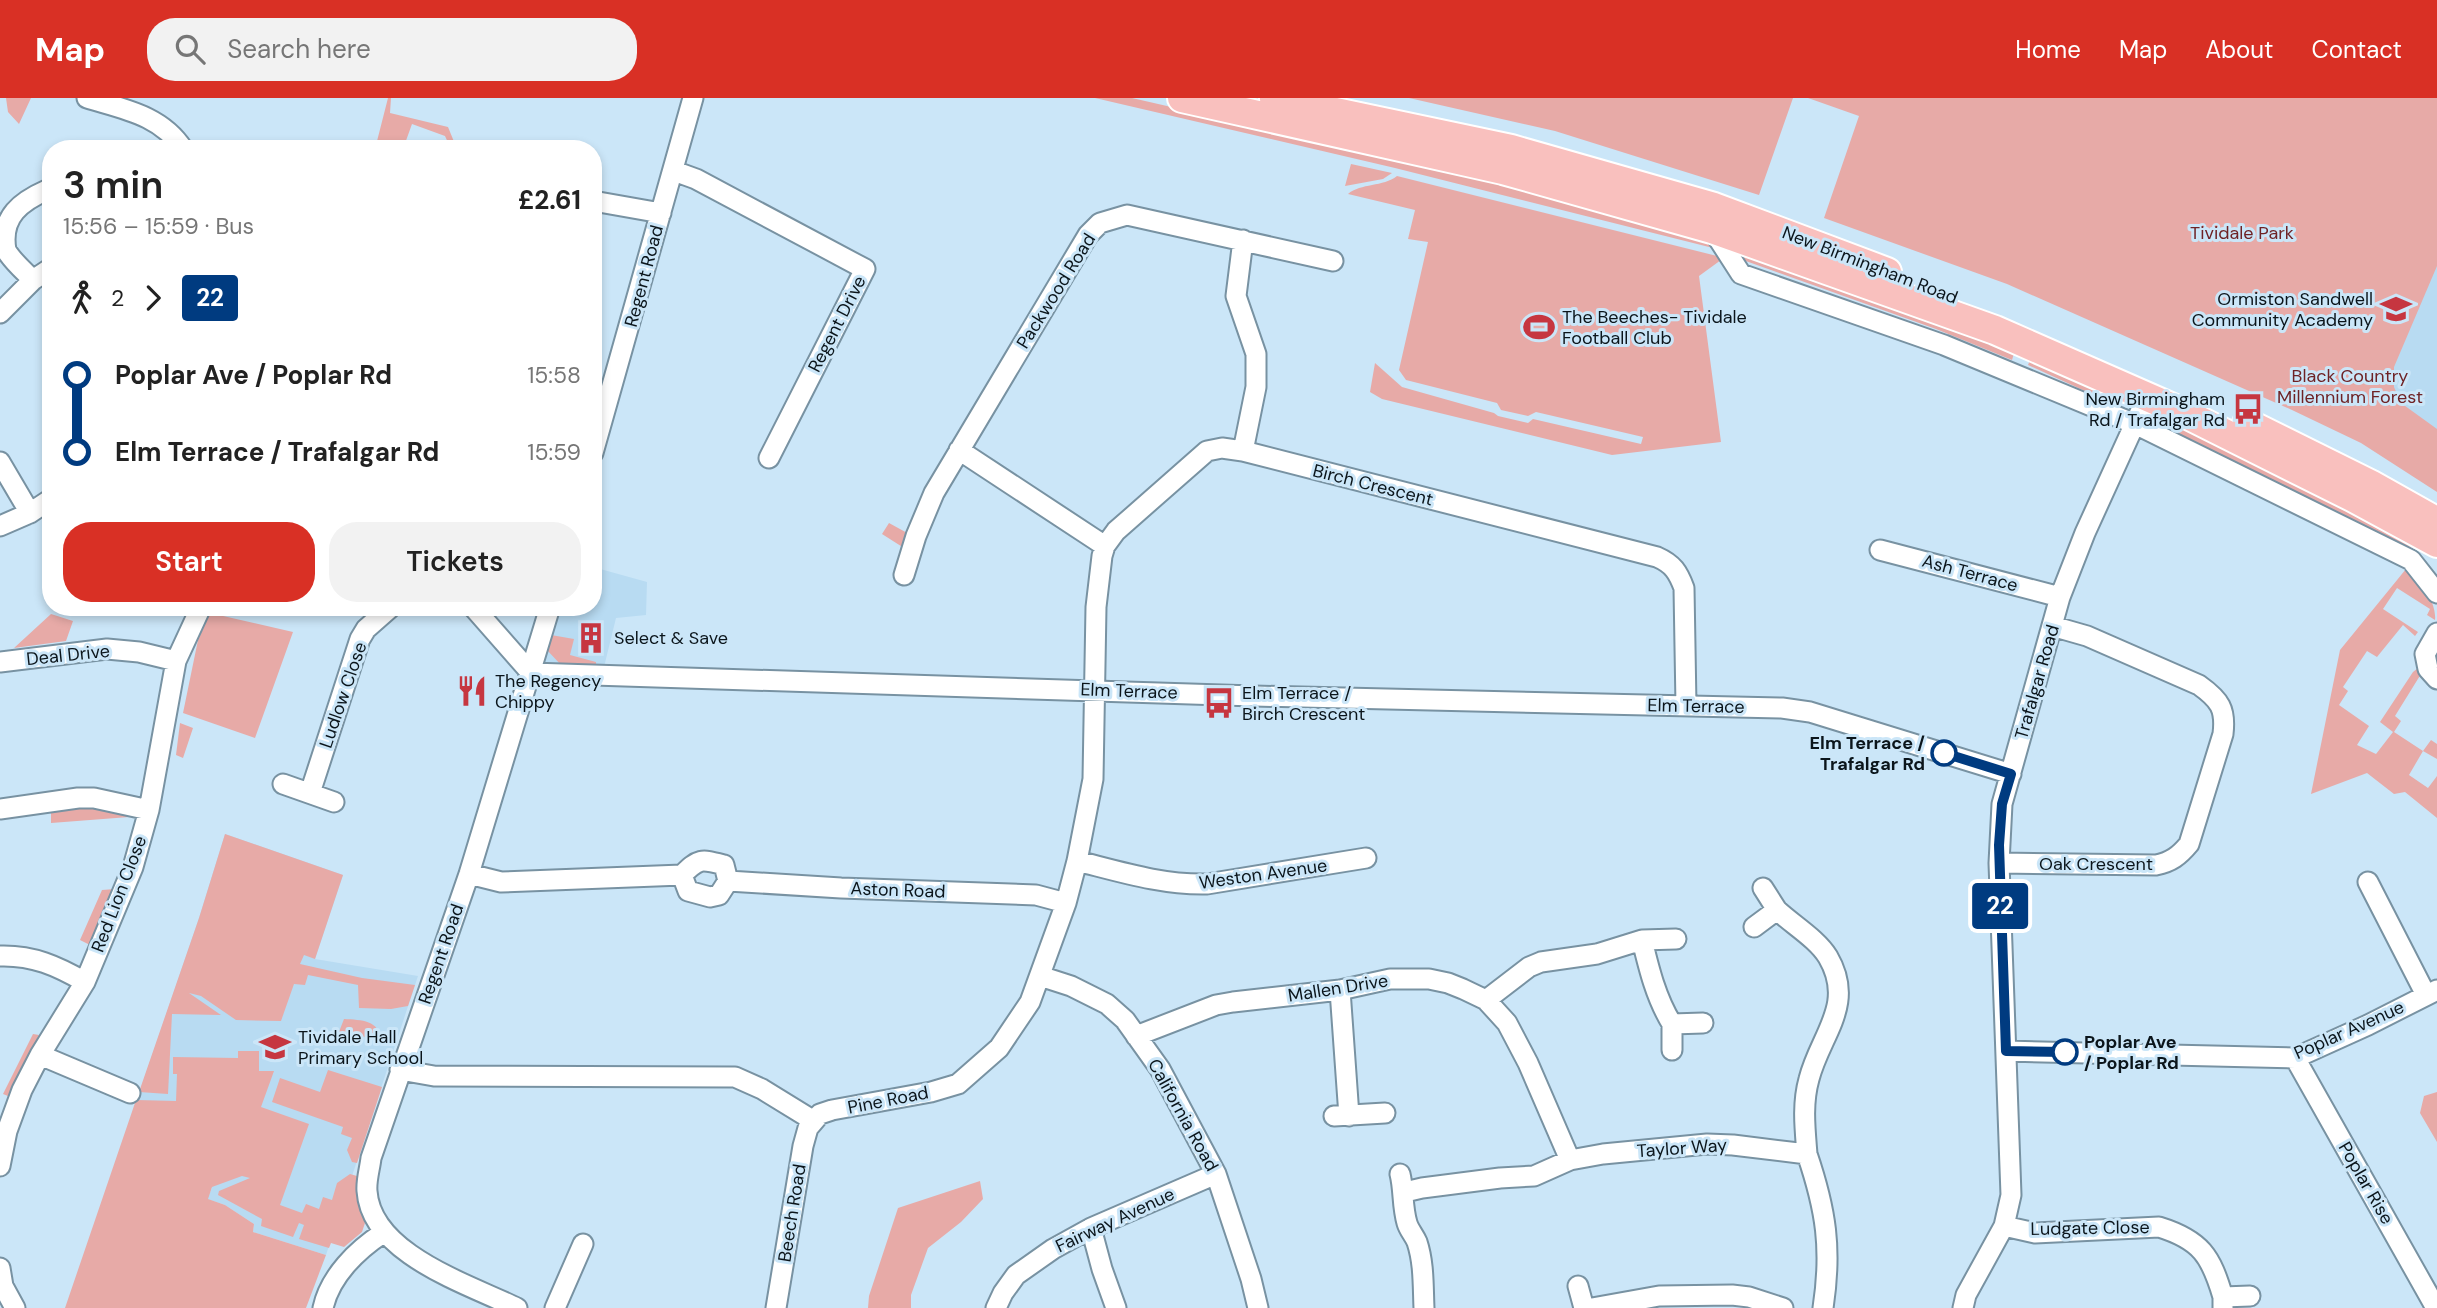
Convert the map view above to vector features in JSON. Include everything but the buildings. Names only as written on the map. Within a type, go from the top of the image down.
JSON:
[{"type":"highway","name":"New Birmingham Road","points":[[1182,98],[1503,170],[1712,229],[2151,388],[2309,453],[2437,522]]},
{"type":"highway","name":"New Birmingham Road","points":[[1271,98],[1511,149],[1714,207],[2001,314],[2151,388],[2437,543]]},
{"type":"street","points":[[88,98],[140,114],[169,132],[176,140]]},
{"type":"street","name":"Regent Road","points":[[602,421],[693,98]]},
{"type":"street","name":"Regent Drive","points":[[674,171],[696,179],[865,269],[769,458]]},
{"type":"street","points":[[33,280],[6,250],[2,225],[6,214],[14,207],[42,193]]},
{"type":"street","points":[[602,203],[661,213]]},
{"type":"street","name":"Packwood Road","points":[[904,575],[916,536],[934,493],[1088,235],[1100,223],[1127,215],[1333,261]]},
{"type":"street","points":[[1712,229],[1741,274],[1944,345],[2134,424],[2411,560],[2437,593]]},
{"type":"street","points":[[1242,240],[1236,296],[1256,354],[1256,387],[1243,452]]},
{"type":"street","points":[[0,313],[42,274]]},
{"type":"street","name":"Trafalgar Road","points":[[1963,1308],[1966,1295],[2004,1226],[2011,1195],[1999,863],[2002,804],[2060,597],[2085,533],[2151,388]]},
{"type":"street","name":"Birch Crescent","points":[[1105,546],[1115,531],[1207,452],[1222,448],[1657,557],[1670,563],[1684,588],[1686,706]]},
{"type":"street","points":[[959,450],[1105,546],[1099,572],[1096,607],[1094,690]]},
{"type":"street","points":[[0,462],[30,513]]},
{"type":"street","points":[[0,526],[42,505]]},
{"type":"street","name":"Ash Terrace","points":[[1880,550],[2060,597]]},
{"type":"street","name":"Red Lion Close","points":[[0,1166],[4,1126],[40,1055],[85,982],[133,867],[149,810],[176,661],[197,616]]},
{"type":"street","name":"Ludlow Close","points":[[310,793],[360,639],[366,629],[381,616]]},
{"type":"street","points":[[481,616],[531,673]]},
{"type":"street","name":"Regent Road","points":[[517,1308],[409,1256],[383,1233],[372,1211],[366,1190],[371,1158],[469,874],[547,616]]},
{"type":"street","name":"Oak Crescent","points":[[1999,863],[2168,863],[2179,856],[2189,844],[2223,734],[2225,719],[2221,708],[2214,696],[2199,685],[2087,635],[2052,626]]},
{"type":"street","points":[[2437,632],[2425,654],[2428,670],[2437,679]]},
{"type":"street","name":"Deal Drive","points":[[0,662],[107,649],[139,652],[176,661]]},
{"type":"street","name":"Elm Terrace","points":[[531,673],[1254,696],[1782,708],[1810,712],[2011,774]]},
{"type":"street","name":"Pine Road","points":[[814,1121],[820,1114],[832,1110],[931,1092],[958,1084],[999,1048],[1030,1002],[1066,903],[1077,861],[1093,779],[1094,690]]},
{"type":"street","points":[[283,784],[334,802]]},
{"type":"street","points":[[0,809],[78,798],[149,810]]},
{"type":"street","name":"Weston Avenue","points":[[1077,861],[1159,882],[1182,885],[1207,884],[1366,858]]},
{"type":"street","points":[[469,874],[501,882],[682,876],[695,863],[704,859],[724,865],[728,881],[719,895],[710,897],[688,891],[682,876]]},
{"type":"street","name":"Aston Road","points":[[728,881],[1036,895],[1066,903]]},
{"type":"street","points":[[2368,882],[2432,992]]},
{"type":"street","points":[[1763,888],[1777,910],[1827,956],[1838,985],[1835,1017],[1815,1061],[1805,1100],[1807,1154],[1821,1196],[1826,1227],[1823,1308]]},
{"type":"street","points":[[1754,927],[1777,910]]},
{"type":"street","points":[[1486,1000],[1529,967],[1541,962],[1597,954],[1642,940],[1676,939]]},
{"type":"street","points":[[1642,940],[1652,980],[1672,1024],[1672,1050]]},
{"type":"street","points":[[0,956],[37,959],[60,967],[85,982]]},
{"type":"street","name":"California Road","points":[[1040,976],[1071,986],[1108,1004],[1160,1069],[1216,1174],[1258,1308]]},
{"type":"street","name":"Mallen Drive","points":[[1136,1036],[1216,1005],[1340,990],[1390,979],[1429,979],[1448,983],[1486,1000],[1507,1024],[1528,1063],[1570,1160]]},
{"type":"street","points":[[1340,990],[1341,1116],[1385,1113]]},
{"type":"street","name":"Poplar Avenue","points":[[2006,1051],[2295,1058],[2432,992]]},
{"type":"street","points":[[1672,1024],[1703,1023]]},
{"type":"street","points":[[40,1055],[130,1093]]},
{"type":"street","name":"Poplar Rise","points":[[2295,1058],[2436,1308]]},
{"type":"street","points":[[400,1070],[434,1076],[734,1077],[762,1089],[814,1121]]},
{"type":"street","name":"Beech Road","points":[[776,1308],[803,1146],[808,1128],[814,1121]]},
{"type":"street","name":"Taylor Way","points":[[1424,1308],[1422,1262],[1416,1241],[1407,1224],[1402,1183],[1422,1188],[1534,1176],[1570,1160],[1603,1154],[1707,1144],[1734,1144],[1807,1154]]},
{"type":"street","name":"Fairway Avenue","points":[[996,1308],[1016,1275],[1032,1261],[1091,1228],[1216,1174]]},
{"type":"street","name":"Ludgate Close","points":[[2004,1226],[2035,1233],[2159,1227],[2175,1231],[2206,1253],[2214,1267],[2223,1303],[2250,1296]]},
{"type":"street","points":[[1091,1228],[1116,1308]]},
{"type":"street","points":[[323,1308],[325,1297],[350,1259],[365,1244],[383,1233]]},
{"type":"street","points":[[555,1308],[583,1244]]},
{"type":"street","points":[[0,1268],[3,1286],[15,1308]]},
{"type":"street","points":[[1578,1286],[1584,1308]]},
{"type":"street","points":[[1592,1308],[1659,1296],[1732,1295],[1749,1297],[1783,1308]]},
{"type":"shaded area","name":"Ormiston Sandwell Community Academy","points":[[2437,170],[2437,440],[2300,400]]},
{"type":"shaded area","points":[[602,570],[647,582],[646,615],[616,618],[604,667],[531,673],[547,616],[602,616]]},
{"type":"shaded area","name":"Tividale Hall Primary School","points":[[225,834],[343,875],[315,959],[418,976],[326,1255],[253,1232],[254,1224],[225,1205],[207,1199],[212,1188],[118,1155]]},
{"type":"green space","points":[[6,98],[31,98],[19,124],[8,112]]},
{"type":"green space","points":[[388,98],[391,98],[390,113],[448,127],[453,140],[447,140],[445,136],[412,124],[406,140],[377,140]]},
{"type":"green space","points":[[1095,98],[1132,98],[1496,181],[1640,220],[1711,242],[1717,249],[1395,168]]},
{"type":"green space","points":[[1409,98],[1793,98],[1759,195],[1555,131]]},
{"type":"green space","name":"Tividale Park","points":[[1808,98],[2437,98],[2437,266],[2394,367],[2394,387],[2401,403],[2437,429],[2437,492],[2361,443],[2292,410],[2007,284],[1824,218],[1859,116]]},
{"type":"green space","points":[[1351,164],[1392,173],[1383,179],[1345,186]]},
{"type":"green space","points":[[1397,176],[1717,256],[1721,260],[1699,276],[1721,442],[1612,455],[1382,399],[1370,392],[1375,363],[1402,387],[1498,416],[1528,423],[1533,419],[1641,444],[1643,437],[1536,412],[1528,416],[1501,410],[1497,403],[1406,380],[1399,370],[1428,242],[1408,239],[1415,210],[1348,194]]},
{"type":"green space","points":[[1739,248],[2016,347],[2012,360],[1936,329],[1743,260]]},
{"type":"green space","points":[[2032,355],[2103,385],[2098,397],[2028,365]]},
{"type":"green space","points":[[2177,422],[2437,555],[2404,545],[2173,432]]},
{"type":"green space","points":[[889,523],[909,534],[904,548],[882,534]]},
{"type":"green space","points":[[2406,569],[2417,578],[2426,592],[2433,606],[2435,620],[2427,615],[2430,609],[2397,588],[2383,609],[2418,632],[2415,636],[2403,625],[2377,657],[2367,651],[2343,687],[2348,691],[2339,705],[2369,726],[2357,745],[2376,754],[2393,732],[2380,722],[2418,668],[2421,674],[2395,716],[2401,721],[2394,732],[2423,751],[2409,775],[2428,788],[2437,776],[2437,818],[2405,792],[2394,794],[2367,773],[2311,794],[2340,650]]},
{"type":"green space","points":[[49,616],[73,621],[66,641],[14,648]]},
{"type":"green space","points":[[209,616],[223,616],[293,632],[255,738],[183,713],[198,640]]},
{"type":"green space","points":[[551,635],[574,639],[570,655],[596,662],[596,667],[562,666],[546,649]]},
{"type":"green space","points":[[180,723],[193,728],[183,758],[176,755]]},
{"type":"green space","points":[[2431,740],[2437,744],[2437,759],[2423,751]]},
{"type":"green space","points":[[86,806],[116,811],[129,817],[51,823],[51,812]]},
{"type":"green space","points":[[225,834],[343,875],[315,959],[304,955],[300,964],[362,978],[415,985],[408,1006],[391,1009],[359,1008],[358,985],[308,975],[305,985],[294,984],[281,1021],[236,1020],[201,996],[189,993],[221,1015],[172,1014],[168,1094],[139,1092],[199,918]]},
{"type":"green space","points":[[115,889],[90,945],[80,940],[102,890]]},
{"type":"green space","points":[[344,1019],[374,1025],[380,1042],[358,1035],[355,1043],[337,1037]]},
{"type":"green space","points":[[33,1034],[39,1035],[8,1096],[3,1094]]},
{"type":"green space","points":[[238,1051],[259,1051],[259,1071],[274,1071],[261,1107],[309,1124],[280,1205],[302,1213],[306,1204],[319,1209],[323,1197],[332,1200],[337,1183],[350,1174],[357,1176],[358,1204],[365,1223],[362,1232],[344,1247],[331,1243],[329,1248],[299,1239],[304,1225],[299,1223],[293,1237],[261,1226],[262,1219],[218,1195],[219,1191],[250,1178],[242,1176],[212,1187],[208,1199],[225,1205],[254,1224],[253,1232],[326,1255],[306,1308],[65,1308],[136,1100],[176,1101],[177,1074],[173,1074],[173,1057],[238,1058]]},
{"type":"green space","points":[[328,1070],[382,1087],[357,1163],[352,1162],[347,1150],[352,1138],[341,1134],[343,1127],[272,1102],[280,1078],[320,1092]]},
{"type":"green space","points":[[2437,1092],[2437,1142],[2420,1113],[2424,1096]]},
{"type":"green space","points":[[980,1181],[983,1199],[961,1222],[928,1248],[911,1295],[911,1308],[868,1308],[869,1296],[898,1208]]},
{"type":"bus line","name":"22","points":[[1944,753],[2011,774],[2002,804],[1999,827],[2006,1051],[2065,1052]]},
{"type":"place","name":"Ormiston Sandwell Community Academy","points":[[2396,309]]},
{"type":"place","name":"The Beeches- Tividale Football Club","points":[[1539,327]]},
{"type":"place","name":"New Birmingham Rd / Trafalgar Rd","points":[[2248,409]]},
{"type":"place","name":"Select & Save","points":[[591,638]]},
{"type":"place","name":"The Regency Chippy","points":[[472,691]]},
{"type":"place","name":"Elm Terrace / Birch Crescent","points":[[1219,703]]},
{"type":"place","name":"Elm Terrace / Trafalgar Rd","points":[[1944,753]]},
{"type":"place","name":"Tividale Hall Primary School","points":[[275,1047]]},
{"type":"place","name":"Poplar Ave / Poplar Rd","points":[[2065,1052]]},
{"type":"park label","name":"Black Country Millennium Forest","points":[[2350,386]]}]
